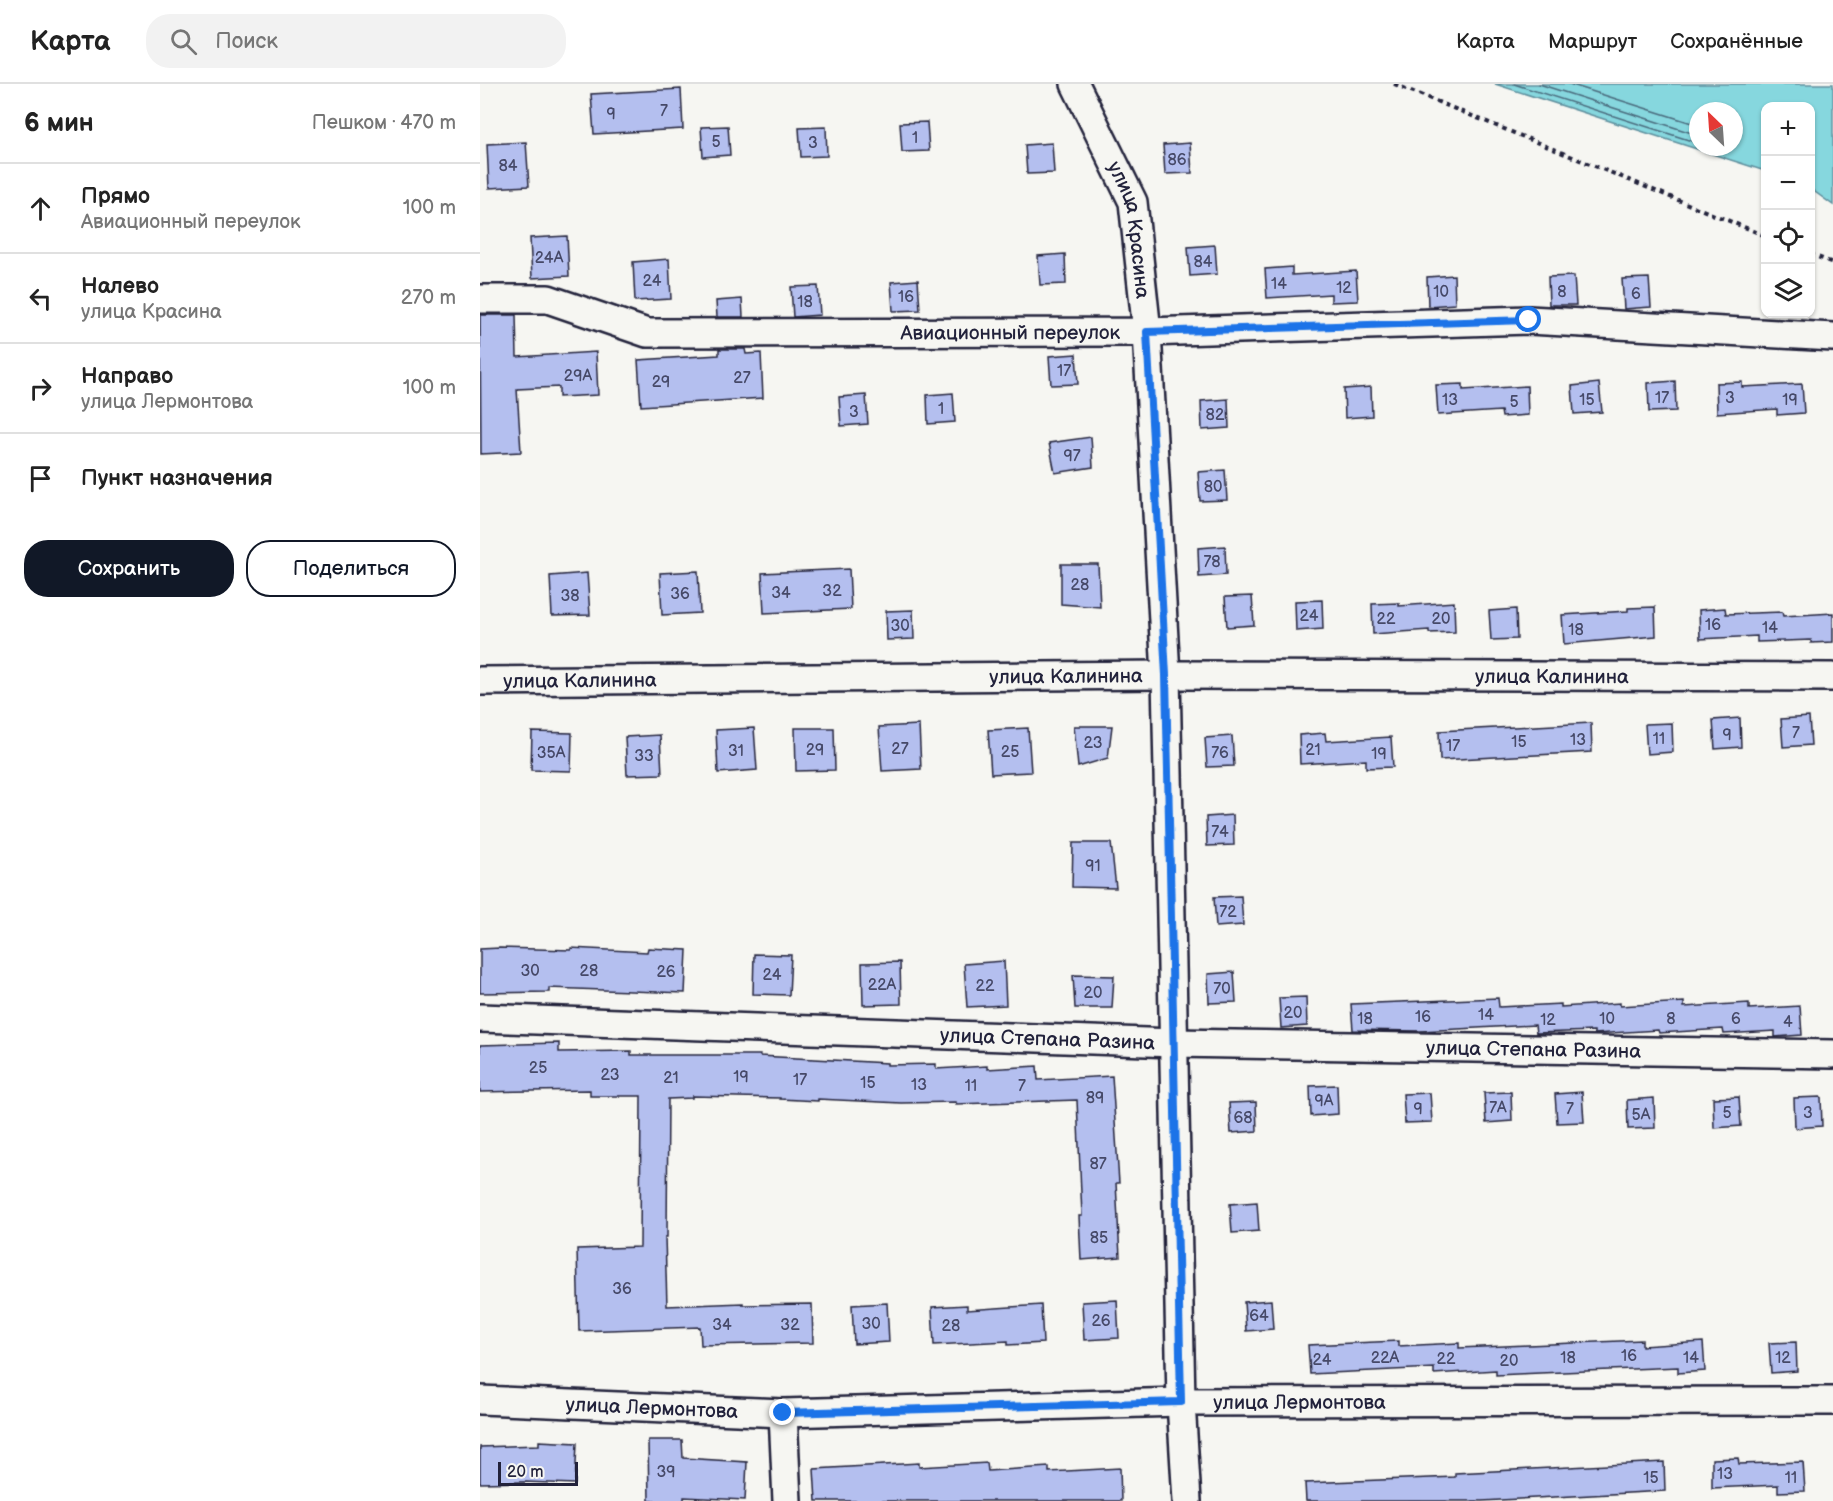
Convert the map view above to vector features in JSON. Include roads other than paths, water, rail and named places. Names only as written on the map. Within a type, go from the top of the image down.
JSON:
[{"type":"street","name":"улица Красина","points":[[1075,84],[1133,202],[1147,332],[1166,675],[1181,1402],[1187,1501]]},
{"type":"street","name":"Авиационный переулок","points":[[480,299],[548,299],[647,333],[1147,332],[1529,320],[1833,337]]},
{"type":"street","name":"улица Калинина","points":[[480,681],[1166,675],[1833,677]]},
{"type":"street","name":"улица Степана Разина","points":[[480,1018],[1174,1043],[1833,1054]]},
{"type":"street","name":"улица Лермонтова","points":[[480,1400],[783,1413],[1181,1402],[1833,1401]]},
{"type":"street","points":[[783,1413],[787,1501]]},
{"type":"water","points":[[1495,84],[1833,84],[1833,205],[1815,192],[1815,102],[1761,102],[1761,170],[1718,156],[1743,156],[1743,102],[1689,102],[1689,147]]}]
